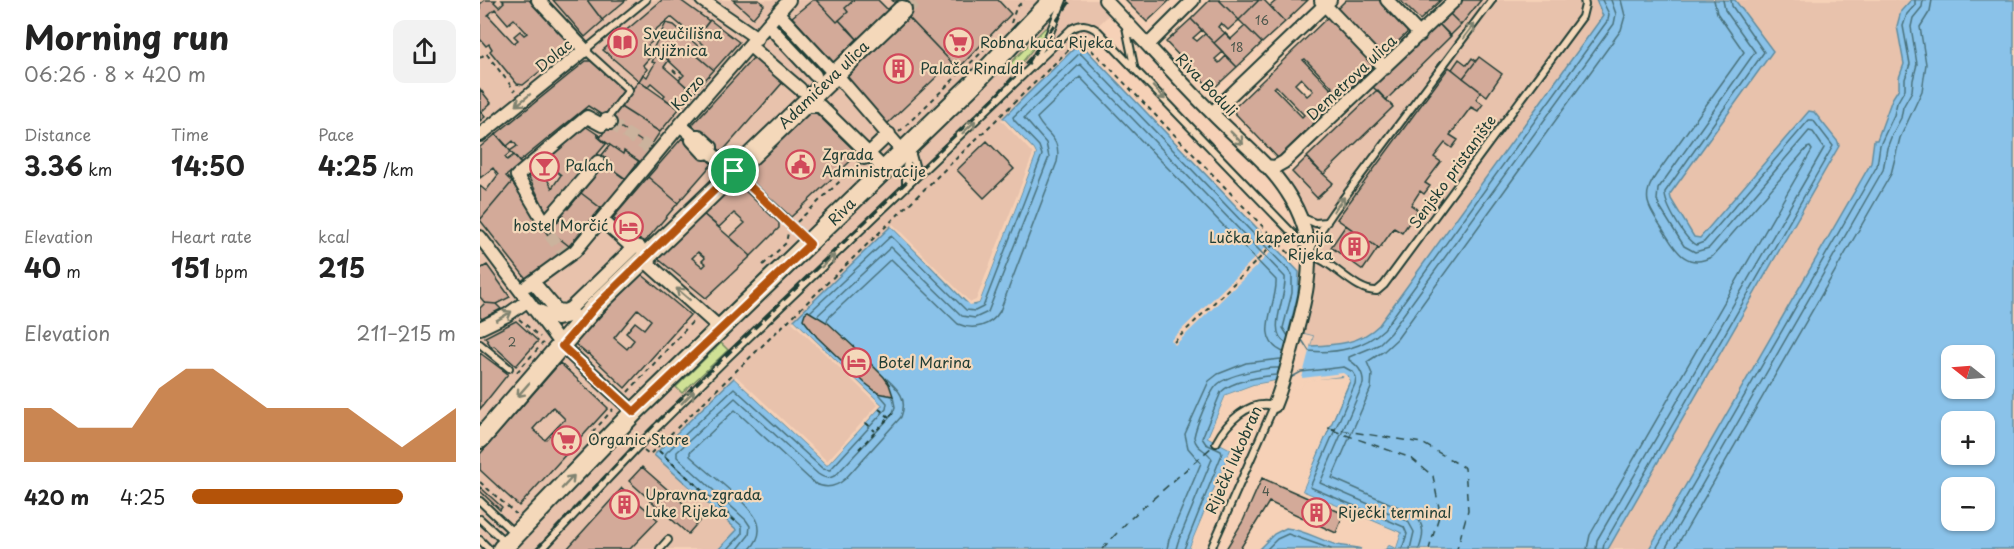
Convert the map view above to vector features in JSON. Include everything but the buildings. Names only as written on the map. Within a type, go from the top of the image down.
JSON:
[{"type":"main road","name":"Riva","points":[[515,534],[634,412],[915,144],[1053,0]]},
{"type":"main road","name":"Adamićeva ulica","points":[[480,439],[553,343],[596,306],[639,252],[734,171],[902,10]]},
{"type":"street","points":[[538,0],[585,50]]},
{"type":"street","points":[[702,0],[754,42],[801,95],[820,106],[866,157],[878,163]]},
{"type":"street","name":"Korzo","points":[[639,252],[571,308],[559,313],[530,284],[575,251],[604,217],[653,151],[687,131],[754,42],[789,0]]},
{"type":"street","name":"Riva Boduli","points":[[1105,0],[1286,189],[1301,216],[1308,251],[1308,285],[1296,332]]},
{"type":"street","points":[[1148,45],[1193,0]]},
{"type":"street","points":[[1387,0],[1420,35]]},
{"type":"street","name":"Demetrova ulica","points":[[1284,162],[1455,0]]},
{"type":"street","points":[[1212,113],[1325,2],[1385,68]]},
{"type":"street","points":[[778,13],[833,69],[893,138],[866,157]]},
{"type":"street","points":[[768,25],[815,75]]},
{"type":"street","name":"Dolac","points":[[480,135],[585,50]]},
{"type":"street","points":[[801,95],[815,75],[833,69]]},
{"type":"street","points":[[598,162],[547,229],[517,176],[587,117],[602,125],[608,122]]},
{"type":"street","points":[[687,131],[699,136],[711,147],[713,155]]},
{"type":"street","points":[[1265,166],[1275,167],[1284,162]]},
{"type":"street","name":"Riva Boduli","points":[[1284,162],[1286,189]]},
{"type":"street","points":[[604,217],[721,329]]},
{"type":"street","points":[[480,237],[527,301],[553,343],[634,412]]},
{"type":"street","points":[[527,301],[543,314],[560,319],[596,306]]},
{"type":"street","points":[[480,328],[507,315],[527,301]]},
{"type":"street","name":"Riječki lukobran","points":[[1274,406],[1296,332]]},
{"type":"lane","name":"Dolac","points":[[585,50],[646,0]]},
{"type":"lane","points":[[1024,75],[1049,35],[1063,0]]},
{"type":"lane","points":[[542,549],[646,438],[770,316],[1071,29],[1083,24],[1098,31],[1308,251],[1327,222],[1492,0]]},
{"type":"lane","name":"Senjsko pristanište","points":[[1308,251],[1363,288],[1377,291],[1384,285],[1582,17],[1584,0]]},
{"type":"lane","points":[[1124,20],[1134,67]]},
{"type":"lane","points":[[585,50],[629,90],[608,122]]},
{"type":"lane","points":[[915,144],[912,159],[916,169],[915,179]]},
{"type":"lane","points":[[906,188],[906,167],[915,144]]},
{"type":"lane","points":[[734,171],[810,244]]},
{"type":"lane","points":[[1301,216],[1315,223],[1327,222]]},
{"type":"lane","points":[[480,344],[509,368]]},
{"type":"lane","points":[[1216,443],[1227,424],[1242,412],[1262,405],[1274,406]]},
{"type":"lane","name":"Riječki lukobran","points":[[1211,549],[1274,406]]},
{"type":"lane","points":[[480,501],[515,534]]},
{"type":"lane","points":[[480,519],[515,534]]},
{"type":"lane","points":[[480,540],[489,549]]},
{"type":"lane","points":[[660,549],[669,540]]},
{"type":"path","points":[[1007,27],[1016,9],[1024,0]]},
{"type":"path","points":[[649,455],[1080,39],[1296,261]]},
{"type":"path","points":[[893,138],[987,46]]},
{"type":"path","points":[[480,58],[486,53],[522,100]]},
{"type":"path","points":[[673,70],[681,77]]},
{"type":"path","points":[[796,224],[866,157]]},
{"type":"path","points":[[760,268],[786,243],[788,233]]},
{"type":"path","points":[[1174,342],[1274,245]]},
{"type":"path","points":[[626,394],[697,316]]},
{"type":"path","points":[[516,318],[553,343]]},
{"type":"path","points":[[879,409],[889,417]]},
{"type":"path","points":[[859,449],[893,413]]},
{"type":"path","points":[[866,423],[875,431]]},
{"type":"path","points":[[659,451],[737,523]]},
{"type":"path","points":[[480,482],[515,534]]},
{"type":"shaded area","points":[[480,0],[1113,0],[1118,6],[1004,118],[1036,154],[979,303],[970,305],[891,227],[794,320],[882,405],[827,465],[715,509],[737,530],[719,549],[480,549]]},
{"type":"shaded area","points":[[1460,0],[1596,0],[1603,16],[1379,325],[1360,339],[1310,346],[1312,336],[1289,330],[1298,294],[1301,261],[1295,221],[1303,210],[1287,176]]},
{"type":"shaded area","points":[[1735,0],[1911,0],[1901,11],[1897,26],[1904,64],[1899,78],[1899,88],[1892,99],[1877,140],[1874,141],[1871,163],[1649,549],[1608,549],[1839,146],[1814,112],[1700,238],[1694,237],[1670,194],[1772,51]]},
{"type":"green space","points":[[1045,28],[1048,29],[1047,31],[1012,75],[1002,72]]},
{"type":"green space","points":[[721,343],[728,350],[682,393],[676,387]]},
{"type":"water","points":[[1596,0],[1735,0],[1773,51],[1670,194],[1694,237],[1700,238],[1809,111],[1814,112],[1839,146],[1608,549],[1385,549],[1389,545],[1396,548],[1401,533],[1302,491],[1350,381],[1348,376],[1275,381],[1253,385],[1226,395],[1208,437],[1231,449],[1189,549],[719,549],[737,530],[654,455],[734,378],[827,465],[882,405],[794,320],[891,226],[965,301],[974,305],[979,303],[1036,154],[1003,118],[1080,43],[1299,272],[1298,294],[1289,330],[1313,336],[1310,346],[1356,340],[1379,325],[1603,16]]},
{"type":"water","points":[[1911,0],[2014,0],[2014,549],[1649,549],[1871,163],[1874,140],[1877,140],[1892,99],[1899,88],[1899,78],[1904,64],[1897,26],[1901,11]]},
{"type":"water","points":[[1286,528],[1337,545],[1361,549],[1259,549],[1274,534]]},
{"type":"pier","points":[[1003,118],[1036,154],[979,303],[970,305],[891,226],[893,224],[967,299],[971,302],[976,300],[1033,154],[1001,120]]},
{"type":"pier","points":[[1266,247],[1271,252],[1175,345],[1171,340]]},
{"type":"pier","points":[[794,320],[882,405],[827,465],[734,378],[736,376],[827,461],[878,405],[792,322]]},
{"type":"pier","points":[[1289,330],[1313,336],[1302,378],[1343,373],[1350,378],[1302,491],[1401,533],[1396,548],[1389,545],[1382,549],[1387,542],[1394,544],[1398,534],[1299,492],[1347,381],[1342,376],[1304,381],[1300,388],[1275,384],[1254,387],[1228,397],[1211,437],[1233,446],[1234,450],[1192,549],[1189,549],[1231,449],[1208,437],[1226,395],[1253,385],[1275,381]]},
{"type":"ferry route","points":[[1328,428],[1422,443],[1465,468],[1468,510],[1457,549]]},
{"type":"ferry route","points":[[1332,430],[1411,458],[1433,476],[1440,513],[1429,549]]},
{"type":"ferry route","points":[[1102,549],[1130,519],[1213,446]]},
{"type":"tunnel","points":[[902,10],[913,0]]},
{"type":"tunnel","points":[[610,123],[649,148]]},
{"type":"tunnel","points":[[549,234],[564,253]]},
{"type":"railway","points":[[536,549],[661,418],[993,99],[1034,54],[1071,0]]},
{"type":"place","name":"Sveučilišna knjižnica","points":[[622,43]]},
{"type":"place","name":"Robna kuća Rijeka","points":[[959,43]]},
{"type":"place","name":"Palača Rinaldi","points":[[899,69]]},
{"type":"place","name":"Zgrada Administracije","points":[[801,164]]},
{"type":"place","name":"Palach","points":[[544,166]]},
{"type":"place","name":"hostel Morčić","points":[[629,226]]},
{"type":"place","name":"Lučka kapetanija Rijeka","points":[[1354,247]]},
{"type":"place","name":"Botel Marina","points":[[857,363]]},
{"type":"place","name":"Organic Store","points":[[567,440]]},
{"type":"place","name":"Upravna zgrada Luke Rijeka","points":[[624,504]]},
{"type":"place","name":"Riječki terminal","points":[[1317,513]]},
{"type":"route","points":[[734,171],[810,244],[634,412],[562,346],[596,306],[734,171]]}]
